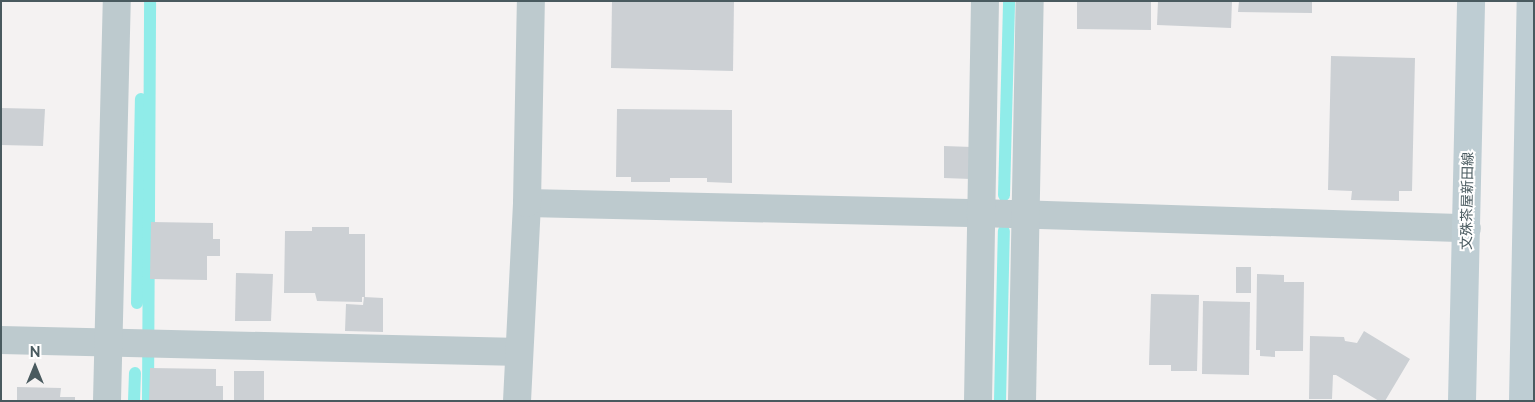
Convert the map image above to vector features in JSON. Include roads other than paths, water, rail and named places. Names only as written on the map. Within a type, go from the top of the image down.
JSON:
[{"type":"main road","name":"文殊茶屋新田線","points":[[1462,401],[1471,1]]},
{"type":"main road","points":[[1523,401],[1530,231],[1531,1]]},
{"type":"street","points":[[107,401],[117,1]]},
{"type":"street","points":[[517,401],[527,204],[531,1]]},
{"type":"street","points":[[978,401],[980,213],[986,1]]},
{"type":"street","points":[[1022,401],[1030,1]]},
{"type":"street","points":[[527,204],[1026,214],[1467,228]]},
{"type":"street","points":[[1,340],[518,352]]},
{"type":"waterway","points":[[148,401],[150,1]]},
{"type":"waterway","points":[[1004,195],[1009,1]]},
{"type":"waterway","points":[[137,303],[141,99]]},
{"type":"waterway","points":[[1000,401],[1004,231]]},
{"type":"waterway","points":[[134,401],[135,373]]}]
